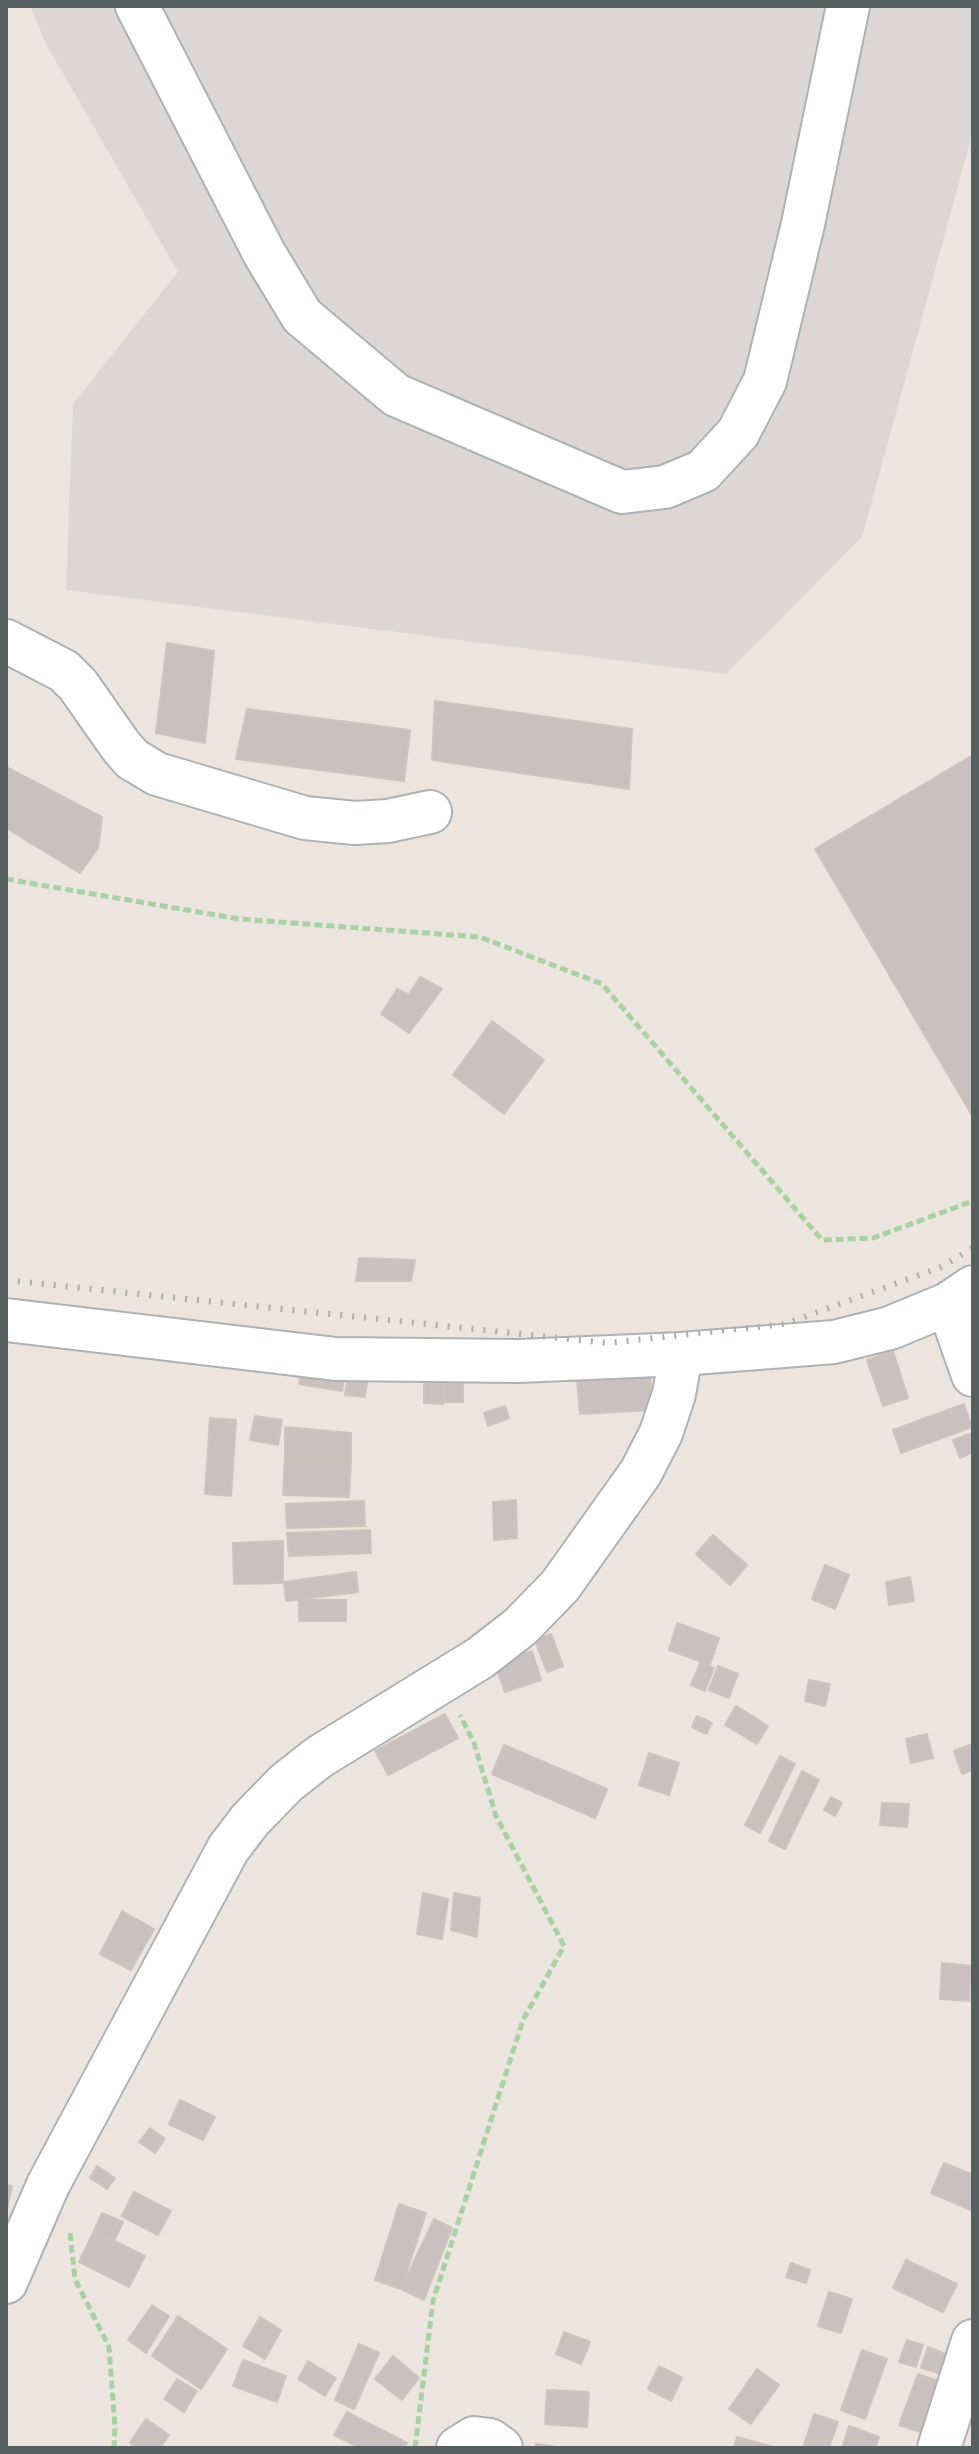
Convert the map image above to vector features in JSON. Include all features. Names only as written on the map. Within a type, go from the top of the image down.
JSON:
[{"type":"street","points":[[137,6],[264,253],[302,316],[396,395],[622,492],[665,487],[703,471],[738,433],[765,381],[803,224],[848,6]]},
{"type":"street","points":[[6,641],[64,671],[78,685],[132,759],[157,774],[305,818],[377,822],[430,812]]},
{"type":"street","points":[[6,1320],[336,1359],[519,1361],[681,1354],[834,1342],[890,1328],[960,1296],[973,1375]]},
{"type":"street","points":[[6,2282],[48,2185],[228,1849],[250,1820],[286,1783],[319,1757],[443,1682],[520,1627],[560,1586],[641,1472],[661,1433],[674,1394],[681,1354]]},
{"type":"street","points":[[939,2448],[973,2341]]},
{"type":"street","points":[[458,2448],[474,2438],[490,2440],[501,2448]]},
{"type":"path","points":[[6,879],[239,919],[480,937],[602,984],[822,1240],[873,1238],[973,1201]]},
{"type":"path","points":[[415,2448],[422,2374],[437,2286],[523,2020],[564,1946],[496,1816],[474,1743],[443,1682]]},
{"type":"path","points":[[69,2224],[75,2279],[109,2347],[114,2448]]},
{"type":"shaded area","points":[[30,6],[973,6],[973,131],[862,537],[726,674],[66,590],[73,404],[178,272],[46,44]]},
{"type":"building","points":[[167,643],[214,651],[205,743],[156,733]]},
{"type":"building","points":[[435,701],[632,729],[629,789],[432,760]]},
{"type":"building","points":[[247,709],[410,730],[404,781],[236,759]]},
{"type":"building","points":[[973,755],[973,1117],[815,849]]},
{"type":"building","points":[[6,767],[102,817],[98,848],[80,873],[6,828]]},
{"type":"building","points":[[420,977],[442,989],[409,1033],[381,1014],[397,989],[409,995]]},
{"type":"building","points":[[492,1021],[544,1060],[504,1114],[453,1075]]},
{"type":"building","points":[[359,1258],[415,1260],[411,1281],[356,1281]]},
{"type":"building","points":[[893,1351],[908,1398],[883,1406],[867,1360]]},
{"type":"building","points":[[302,1366],[345,1373],[342,1391],[299,1384]]},
{"type":"building","points":[[349,1372],[368,1375],[365,1397],[345,1395]]},
{"type":"building","points":[[424,1375],[443,1375],[443,1404],[424,1403]]},
{"type":"building","points":[[445,1375],[463,1376],[463,1402],[445,1402]]},
{"type":"building","points":[[650,1375],[652,1410],[580,1414],[577,1380]]},
{"type":"building","points":[[964,1404],[972,1427],[901,1453],[893,1430]]},
{"type":"building","points":[[505,1406],[509,1418],[488,1426],[484,1413]]},
{"type":"building","points":[[255,1416],[282,1420],[278,1445],[250,1440]]},
{"type":"building","points":[[210,1418],[236,1420],[231,1496],[205,1494]]},
{"type":"building","points":[[285,1427],[351,1433],[351,1458],[285,1456]]},
{"type":"building","points":[[972,1433],[973,1452],[960,1458],[953,1440]]},
{"type":"building","points":[[285,1456],[351,1458],[349,1497],[283,1495]]},
{"type":"building","points":[[516,1500],[517,1538],[494,1540],[493,1502]]},
{"type":"building","points":[[364,1501],[365,1526],[287,1528],[286,1504]]},
{"type":"building","points":[[370,1530],[371,1553],[289,1556],[287,1533]]},
{"type":"building","points":[[713,1535],[747,1565],[730,1585],[696,1554]]},
{"type":"building","points":[[283,1541],[283,1583],[234,1584],[233,1543]]},
{"type":"building","points":[[825,1565],[849,1575],[835,1609],[812,1599]]},
{"type":"building","points":[[356,1572],[358,1592],[286,1601],[284,1582]]},
{"type":"building","points":[[910,1577],[914,1601],[889,1605],[886,1582]]},
{"type":"building","points":[[299,1600],[346,1600],[346,1621],[299,1621]]},
{"type":"building","points":[[677,1623],[719,1638],[710,1665],[669,1650]]},
{"type":"building","points":[[551,1634],[563,1666],[547,1672],[535,1641]]},
{"type":"building","points":[[532,1651],[541,1680],[505,1692],[495,1664]]},
{"type":"building","points":[[700,1663],[714,1668],[705,1691],[691,1685]]},
{"type":"building","points":[[718,1666],[738,1674],[729,1698],[709,1690]]},
{"type":"building","points":[[809,1680],[830,1684],[825,1706],[805,1701]]},
{"type":"building","points":[[736,1706],[768,1726],[757,1744],[725,1725]]},
{"type":"building","points":[[445,1714],[458,1738],[388,1775],[375,1751]]},
{"type":"building","points":[[697,1716],[712,1723],[706,1734],[692,1727]]},
{"type":"building","points":[[927,1734],[933,1758],[911,1763],[906,1739]]},
{"type":"building","points":[[973,1744],[973,1770],[962,1774],[954,1751]]},
{"type":"building","points":[[504,1745],[607,1789],[595,1818],[492,1774]]},
{"type":"building","points":[[649,1753],[679,1763],[669,1795],[639,1785]]},
{"type":"building","points":[[780,1756],[795,1764],[760,1833],[745,1825]]},
{"type":"building","points":[[802,1771],[819,1780],[785,1849],[769,1841]]},
{"type":"building","points":[[831,1797],[842,1803],[835,1816],[824,1810]]},
{"type":"building","points":[[882,1803],[909,1804],[907,1827],[880,1825]]},
{"type":"building","points":[[423,1893],[448,1899],[442,1939],[417,1934]]},
{"type":"building","points":[[454,1893],[480,1898],[477,1937],[451,1930]]},
{"type":"building","points":[[122,1911],[154,1929],[131,1970],[100,1954]]},
{"type":"building","points":[[942,1963],[971,1966],[969,2001],[940,1999]]},
{"type":"building","points":[[180,2100],[215,2117],[203,2140],[169,2124]]},
{"type":"building","points":[[150,2128],[165,2139],[155,2153],[139,2142]]},
{"type":"building","points":[[944,2163],[973,2175],[973,2211],[931,2193]]},
{"type":"building","points":[[97,2166],[115,2178],[107,2189],[90,2178]]},
{"type":"building","points":[[6,2185],[12,2186],[7,2209],[6,2209]]},
{"type":"building","points":[[134,2192],[171,2211],[158,2235],[122,2216]]},
{"type":"building","points":[[399,2204],[426,2213],[401,2289],[375,2280]]},
{"type":"building","points":[[102,2213],[123,2222],[114,2241],[94,2231]]},
{"type":"building","points":[[434,2219],[452,2228],[424,2300],[401,2289]]},
{"type":"building","points":[[94,2231],[145,2256],[129,2287],[79,2262]]},
{"type":"building","points":[[906,2260],[957,2284],[943,2312],[893,2288]]},
{"type":"building","points":[[791,2263],[810,2270],[806,2283],[786,2277]]},
{"type":"building","points":[[829,2292],[852,2299],[841,2333],[818,2326]]},
{"type":"building","points":[[152,2305],[169,2316],[146,2353],[128,2340]]},
{"type":"building","points":[[178,2316],[227,2349],[201,2389],[152,2356]]},
{"type":"building","points":[[260,2317],[281,2330],[265,2359],[243,2346]]},
{"type":"building","points":[[564,2332],[590,2342],[581,2364],[556,2354]]},
{"type":"building","points":[[907,2340],[923,2345],[916,2367],[899,2362]]},
{"type":"building","points":[[359,2344],[379,2353],[354,2409],[335,2400]]},
{"type":"building","points":[[928,2347],[948,2355],[942,2374],[921,2368]]},
{"type":"building","points":[[862,2350],[887,2359],[865,2419],[841,2410]]},
{"type":"building","points":[[393,2356],[419,2378],[402,2400],[375,2379]]},
{"type":"building","points":[[243,2360],[286,2376],[277,2402],[233,2386]]},
{"type":"building","points":[[308,2361],[336,2378],[325,2396],[298,2379]]},
{"type":"building","points":[[659,2366],[682,2378],[671,2401],[648,2389]]},
{"type":"building","points":[[757,2369],[779,2385],[751,2424],[729,2409]]},
{"type":"building","points":[[918,2374],[941,2382],[923,2433],[899,2425]]},
{"type":"building","points":[[177,2379],[197,2391],[184,2412],[164,2399]]},
{"type":"building","points":[[547,2390],[589,2392],[587,2427],[545,2424]]},
{"type":"building","points":[[347,2412],[407,2443],[404,2448],[360,2448],[334,2435]]},
{"type":"building","points":[[814,2414],[838,2422],[829,2448],[803,2448]]},
{"type":"building","points":[[146,2419],[169,2435],[160,2448],[137,2448],[130,2443]]},
{"type":"building","points":[[849,2426],[879,2437],[875,2448],[842,2448]]},
{"type":"building","points":[[737,2437],[777,2448],[734,2448]]},
{"type":"building","points":[[536,2444],[564,2448],[536,2448]]},
{"type":"railway","points":[[6,1280],[608,1343],[785,1324],[941,1267],[973,1248]]}]
